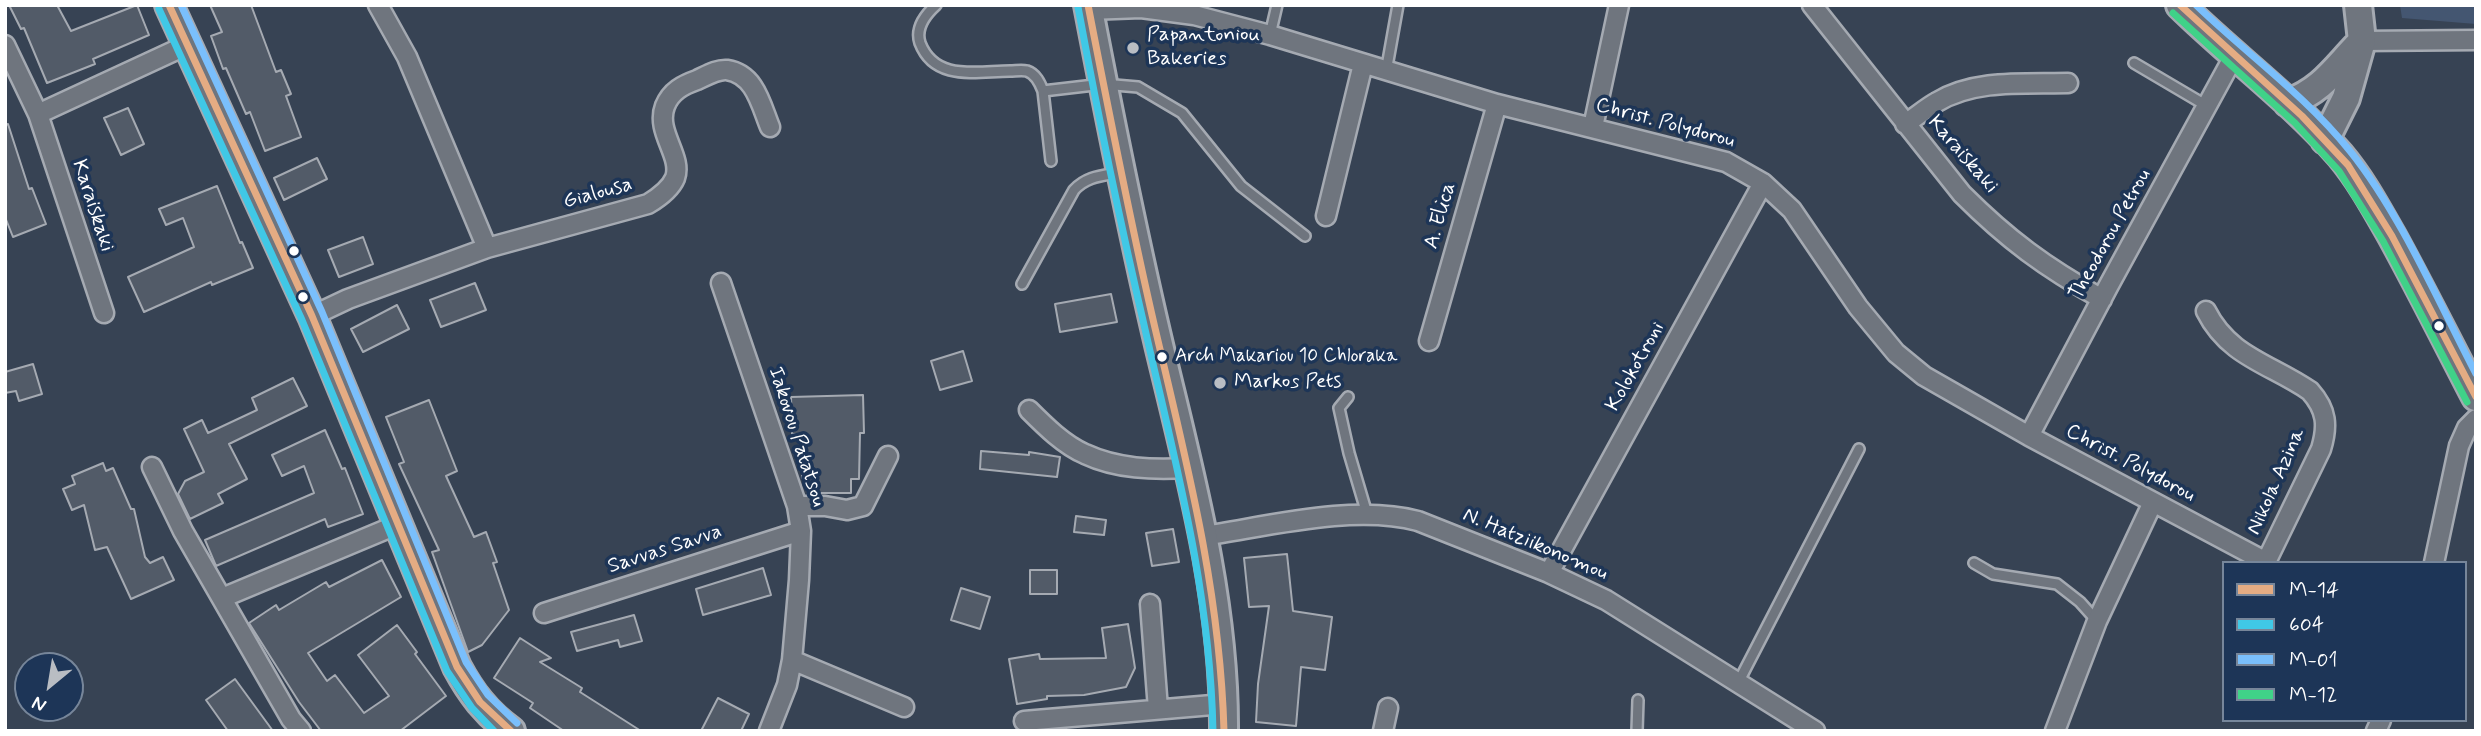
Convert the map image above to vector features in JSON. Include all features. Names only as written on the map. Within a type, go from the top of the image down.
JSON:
[{"type":"main road","points":[[169,5],[312,316],[457,667],[482,707],[511,731]]},
{"type":"main road","points":[[2180,5],[2288,103],[2339,154],[2367,192],[2476,397]]},
{"type":"main road","points":[[2325,140],[2346,98],[2361,41],[2358,5]]},
{"type":"main road","points":[[1088,8],[1121,173],[1204,536],[1216,619],[1224,731]]},
{"type":"main road","points":[[2288,103],[2316,90],[2330,78],[2361,41]]},
{"type":"street","points":[[378,5],[407,57],[487,248]]},
{"type":"street","points":[[1593,127],[1619,5]]},
{"type":"street","name":"Karaiskaki","points":[[1817,7],[1905,124],[1962,194],[1990,222],[2036,259],[2102,299]]},
{"type":"street","name":"Christ. Polydorou","points":[[1088,8],[1199,10],[1386,72],[1497,104],[1726,162],[1763,183],[1792,210],[1857,307],[1896,353],[1924,376],[1957,397],[2265,561]]},
{"type":"street","points":[[2361,41],[2476,40]]},
{"type":"street","name":"Karaiskaki","points":[[5,45],[38,114],[104,313]]},
{"type":"street","points":[[38,114],[187,45]]},
{"type":"street","name":"Theodorou Petrou","points":[[2029,436],[2234,56]]},
{"type":"street","points":[[1326,216],[1363,64]]},
{"type":"street","name":"Gialousa","points":[[312,316],[335,304],[487,248],[648,204],[661,196],[674,179],[676,168],[663,126],[663,115],[672,94],[682,86],[718,71],[735,73],[754,87],[770,127]]},
{"type":"street","points":[[1905,124],[1938,101],[1972,89],[1999,84],[2068,83]]},
{"type":"street","name":"A. Elica","points":[[1429,341],[1497,104]]},
{"type":"street","name":"Kolokotroni","points":[[1549,573],[1763,183]]},
{"type":"street","name":"Iakovou Patatsou","points":[[722,284],[797,506],[801,531],[792,660],[787,685],[769,731]]},
{"type":"street","name":"Nikola Azina","points":[[2206,311],[2214,328],[2226,341],[2311,391],[2326,416],[2326,433],[2321,449],[2267,561]]},
{"type":"street","points":[[1029,410],[1048,428],[1084,454],[1117,464],[1152,470],[1188,468]]},
{"type":"street","points":[[2434,561],[2462,435],[2476,419]]},
{"type":"street","points":[[797,506],[857,509],[867,499],[888,456]]},
{"type":"street","points":[[152,467],[183,531],[291,719],[301,731]]},
{"type":"street","points":[[2055,731],[2097,621],[2153,502]]},
{"type":"street","name":"N. Hatziikonomou","points":[[1204,536],[1367,514],[1399,516],[1418,522],[1549,573],[1606,600],[1815,731]]},
{"type":"street","points":[[222,598],[399,524]]},
{"type":"street","name":"Savvas Savva","points":[[544,613],[801,531]]},
{"type":"street","points":[[1150,604],[1158,709]]},
{"type":"street","points":[[792,660],[904,707]]},
{"type":"street","points":[[1024,721],[1224,704]]},
{"type":"street","points":[[1383,731],[1388,708]]},
{"type":"lane","points":[[936,5],[925,15],[919,28],[923,51],[934,64],[945,70],[961,73],[1026,71],[1040,82],[1051,161]]},
{"type":"lane","points":[[1270,35],[1277,5]]},
{"type":"lane","points":[[1386,72],[1398,5]]},
{"type":"lane","points":[[2134,64],[2207,106]]},
{"type":"lane","points":[[1043,91],[1103,84],[1138,87],[1182,113],[1241,186],[1305,236]]},
{"type":"lane","points":[[1021,284],[1074,190],[1082,181],[1121,173]]},
{"type":"lane","points":[[1348,397],[1339,408],[1367,514]]},
{"type":"lane","points":[[1738,683],[1859,449]]},
{"type":"lane","points":[[1974,562],[1993,574],[2057,584],[2080,601],[2097,621]]},
{"type":"lane","points":[[1637,731],[1638,700]]},
{"type":"shaded area","points":[[2400,5],[2476,5],[2476,24],[2402,18]]},
{"type":"building","points":[[9,5],[57,5],[71,31],[137,5],[149,35],[93,59],[95,64],[47,83],[24,28],[21,29]]},
{"type":"building","points":[[210,5],[251,5],[276,72],[281,70],[291,94],[286,96],[301,137],[265,151],[250,112],[246,114],[226,68],[223,69],[211,36],[222,32]]},
{"type":"building","points":[[128,108],[144,144],[121,155],[104,118]]},
{"type":"building","points":[[8,124],[29,189],[32,188],[46,224],[13,237],[5,217],[5,125]]},
{"type":"building","points":[[317,158],[327,179],[284,200],[274,178]]},
{"type":"building","points":[[217,186],[253,268],[212,285],[211,282],[144,312],[128,277],[194,247],[183,218],[166,225],[159,209]]},
{"type":"building","points":[[363,237],[373,264],[339,277],[328,250]]},
{"type":"building","points":[[475,283],[486,310],[441,327],[430,300]]},
{"type":"building","points":[[1111,294],[1117,322],[1060,332],[1055,304]]},
{"type":"building","points":[[397,305],[409,329],[363,352],[351,329]]},
{"type":"building","points":[[963,351],[972,381],[940,390],[931,361]]},
{"type":"building","points":[[33,364],[42,394],[19,401],[16,391],[5,393],[5,372]]},
{"type":"building","points":[[293,378],[307,406],[229,444],[247,479],[218,494],[223,503],[190,519],[178,494],[185,481],[204,472],[184,429],[202,420],[208,433],[257,410],[252,398]]},
{"type":"building","points":[[863,395],[864,433],[860,433],[859,479],[851,479],[851,493],[809,493],[809,478],[802,478],[803,434],[792,434],[791,397]]},
{"type":"building","points":[[429,400],[457,471],[446,476],[474,537],[486,532],[509,610],[482,645],[468,652],[432,552],[439,550],[399,464],[404,462],[386,417]]},
{"type":"building","points":[[325,430],[342,469],[345,468],[363,514],[328,527],[325,519],[216,566],[205,540],[314,493],[304,466],[282,476],[272,455]]},
{"type":"building","points":[[981,451],[1029,455],[1029,452],[1060,457],[1057,477],[980,469]]},
{"type":"building","points":[[103,463],[106,471],[113,468],[131,509],[134,509],[145,557],[150,563],[163,557],[174,580],[131,599],[107,547],[95,550],[84,505],[72,510],[63,489],[75,484],[72,476]]},
{"type":"building","points":[[1076,516],[1106,520],[1104,535],[1074,532]]},
{"type":"building","points":[[1173,529],[1179,562],[1152,566],[1146,533]]},
{"type":"building","points":[[1287,554],[1293,611],[1332,617],[1325,670],[1301,667],[1296,726],[1256,722],[1258,684],[1269,606],[1249,607],[1244,558]]},
{"type":"building","points":[[382,560],[401,597],[308,653],[327,681],[335,675],[364,713],[389,696],[358,655],[397,625],[446,696],[400,731],[321,731],[299,702],[249,623],[276,605],[279,610],[326,582],[329,587]]},
{"type":"building","points":[[763,568],[771,595],[703,615],[696,589]]},
{"type":"building","points":[[1030,570],[1057,570],[1057,594],[1030,594]]},
{"type":"building","points":[[961,588],[990,597],[980,629],[951,620]]},
{"type":"building","points":[[634,615],[642,641],[620,647],[618,640],[577,651],[571,632]]},
{"type":"building","points":[[1128,624],[1135,668],[1126,687],[1084,695],[1047,696],[1047,699],[1017,704],[1009,659],[1039,654],[1040,659],[1106,658],[1102,628]]},
{"type":"building","points":[[520,638],[551,658],[540,662],[582,688],[580,692],[641,731],[564,731],[530,708],[533,703],[494,678]]},
{"type":"building","points":[[235,679],[273,731],[228,731],[206,700]]},
{"type":"building","points":[[718,698],[749,714],[741,731],[701,731]]},
{"type":"transit line","name":"M-14","points":[[169,5],[312,316],[457,667],[480,702],[511,731]]},
{"type":"transit line","name":"M-01","points":[[181,5],[322,312],[466,662],[488,695],[517,723]]},
{"type":"transit line","name":"M-14","points":[[1088,5],[1137,248],[1200,528],[1216,628],[1224,731]]},
{"type":"transit line","name":"M-14","points":[[2180,5],[2302,116],[2348,165],[2392,236],[2476,397]]},
{"type":"transit line","name":"M-01","points":[[2196,5],[2315,112],[2350,151],[2402,230],[2476,374]]},
{"type":"transit line","name":"604","points":[[1078,7],[1118,209],[1190,528],[1205,628],[1213,731]]},
{"type":"transit line","name":"604","points":[[159,9],[302,320],[447,671],[472,708],[494,731]]},
{"type":"transit line","name":"M-12","points":[[2173,13],[2295,123],[2339,171],[2383,241],[2467,402]]},
{"type":"place","name":"Papantoniou Bakeries","points":[[1133,48]]},
{"type":"place","name":"Arch Makariou 10 Chloraka","points":[[1162,357]]},
{"type":"place","name":"Markos Pets","points":[[1220,383]]}]
